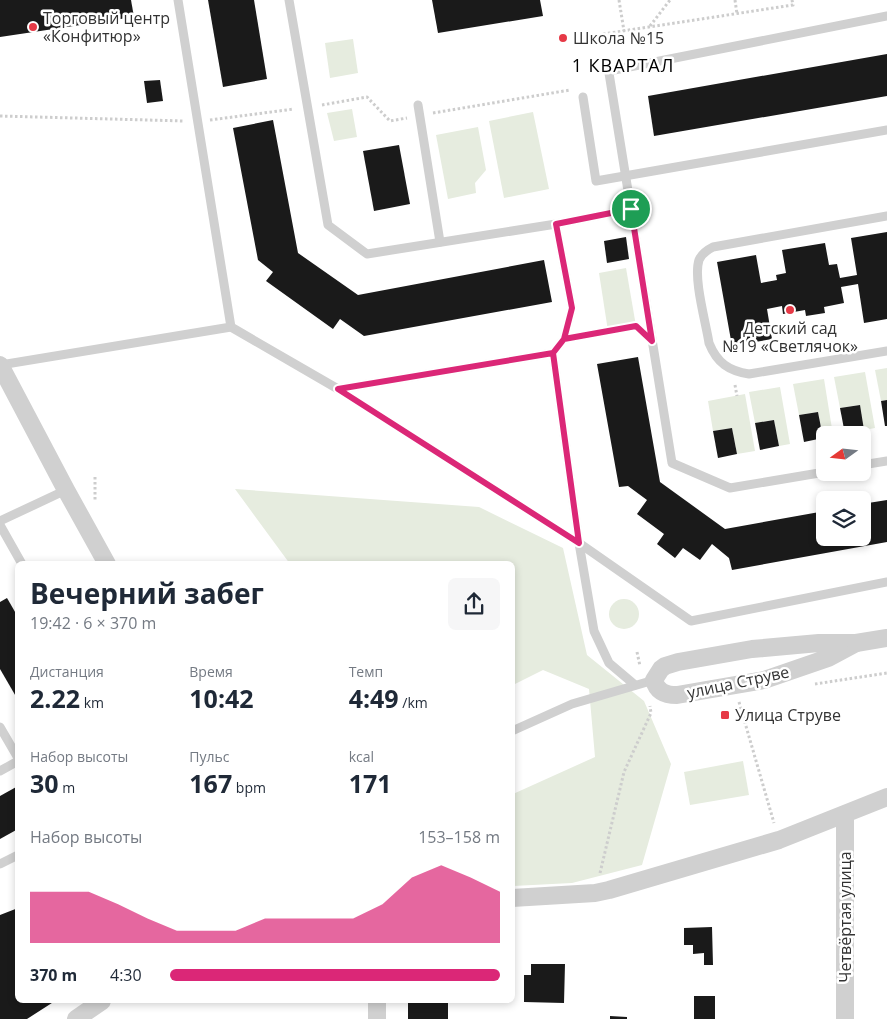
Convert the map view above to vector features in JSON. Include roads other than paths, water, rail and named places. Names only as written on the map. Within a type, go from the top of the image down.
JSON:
[{"type":"street","points":[[0,365],[105,561]]},
{"type":"street","name":"улица Струве","points":[[856,643],[828,658],[764,680],[677,695],[668,695],[661,692],[656,687],[654,680],[661,669],[678,662],[785,645],[819,642],[856,643],[887,638]]},
{"type":"street","points":[[515,898],[595,893],[779,840],[887,797]]},
{"type":"street","name":"Четвёртая улица","points":[[844,1019],[845,814]]},
{"type":"street","points":[[76,1019],[99,1003]]},
{"type":"street","points":[[377,1003],[377,1019]]},
{"type":"lane","points":[[178,0],[232,326]]},
{"type":"lane","points":[[290,0],[328,225],[367,254],[556,224],[631,209]]},
{"type":"lane","points":[[816,474],[730,488],[672,463],[608,69],[887,16]]},
{"type":"lane","points":[[583,97],[596,181],[887,130]]},
{"type":"lane","points":[[418,105],[440,242]]},
{"type":"lane","points":[[887,216],[713,247],[700,258],[697,276],[709,343],[720,363],[733,370],[749,374],[887,351]]},
{"type":"lane","points":[[0,365],[232,326],[338,389],[553,353],[564,339],[572,308],[556,224]]},
{"type":"lane","points":[[553,353],[579,543],[594,631],[609,663],[635,685]]},
{"type":"lane","points":[[871,464],[887,461]]},
{"type":"lane","points":[[0,521],[66,490]]},
{"type":"lane","points":[[0,525],[20,561]]},
{"type":"lane","points":[[579,543],[692,621],[887,582]]},
{"type":"lane","points":[[515,731],[572,704],[654,680]]},
{"type":"lane","points":[[0,727],[15,754]]},
{"type":"lane","points":[[0,771],[15,762]]},
{"type":"lane","points":[[0,864],[15,856]]},
{"type":"place","name":"Торговый центр «Конфитюр»","points":[[33,27]]},
{"type":"place","name":"Школа №15","points":[[563,38]]},
{"type":"place","name":"Детский сад №19 «Светлячок»","points":[[790,310]]},
{"type":"place","name":"Улица Струве","points":[[725,715]]},
{"type":"district","name":"1 КВАРТАЛ","points":[[623,66]]}]
